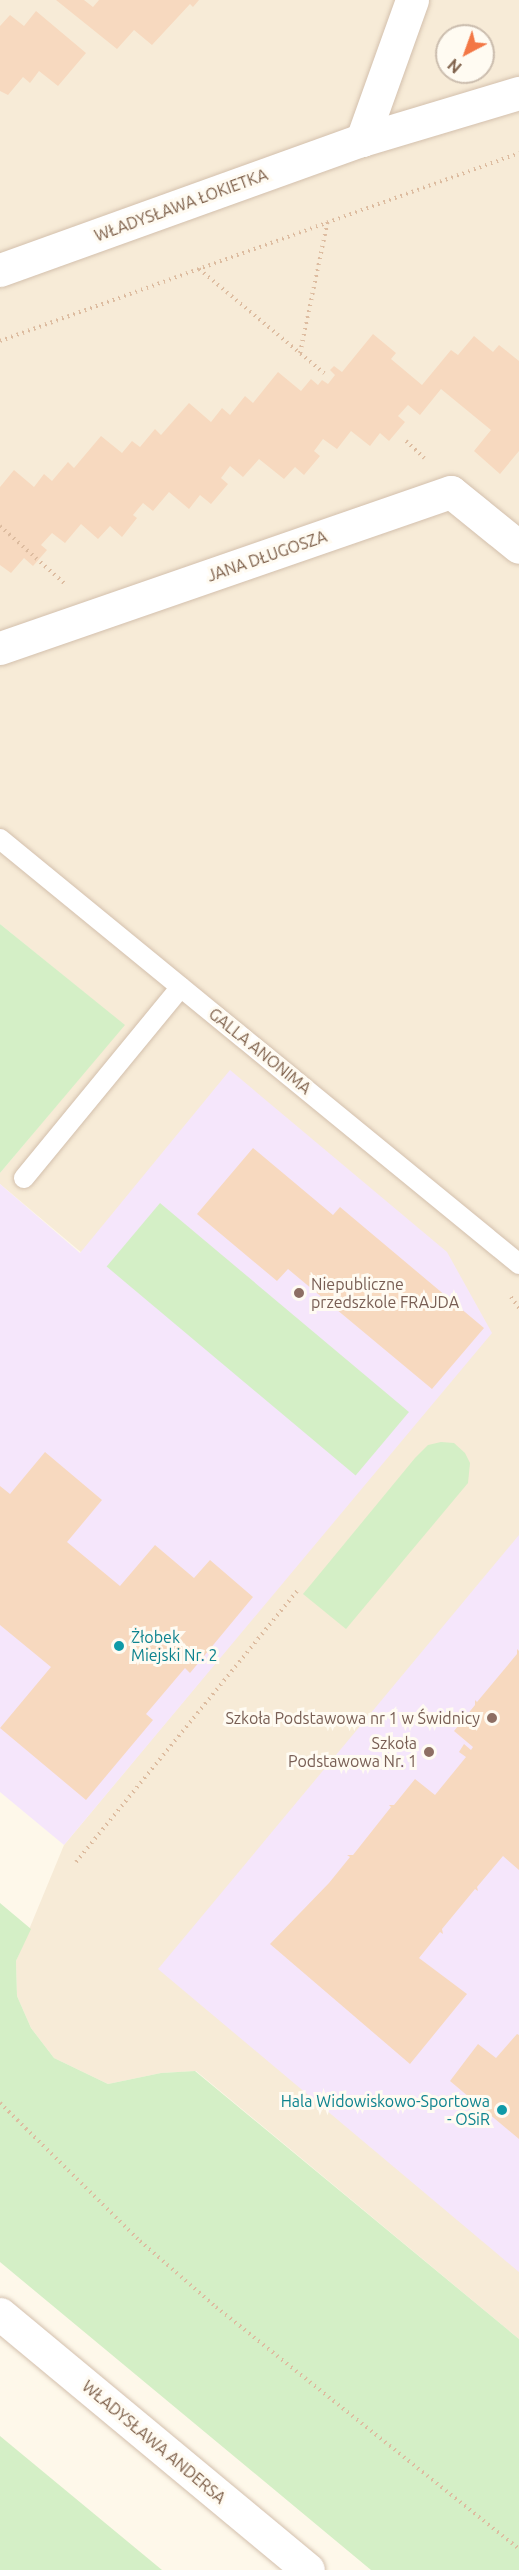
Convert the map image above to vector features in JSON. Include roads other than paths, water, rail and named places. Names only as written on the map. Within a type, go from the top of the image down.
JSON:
[{"type":"street","points":[[362,140],[412,0]]},
{"type":"street","name":"WŁADYSŁAWA ŁOKIETKA","points":[[0,270],[362,140],[519,93]]},
{"type":"street","name":"JANA DŁUGOSZA","points":[[0,648],[452,492],[519,547]]},
{"type":"street","name":"WŁADYSŁAWA ANDERSA","points":[[0,2314],[308,2570]]},
{"type":"lane","name":"GALLA ANONIMA","points":[[0,839],[519,1264]]},
{"type":"lane","points":[[24,1178],[181,987]]},
{"type":"place","name":"Niepubliczne przedszkole FRAJDA","points":[[299,1293]]},
{"type":"place","name":"Żłobek Miejski Nr. 2","points":[[119,1646]]},
{"type":"place","name":"Szkoła Podstawowa nr 1 w Świdnicy","points":[[492,1718]]},
{"type":"place","name":"Szkoła Podstawowa Nr. 1","points":[[429,1752]]},
{"type":"place","name":"Hala Widowiskowo-Sportowa - OSiR","points":[[502,2110]]}]
